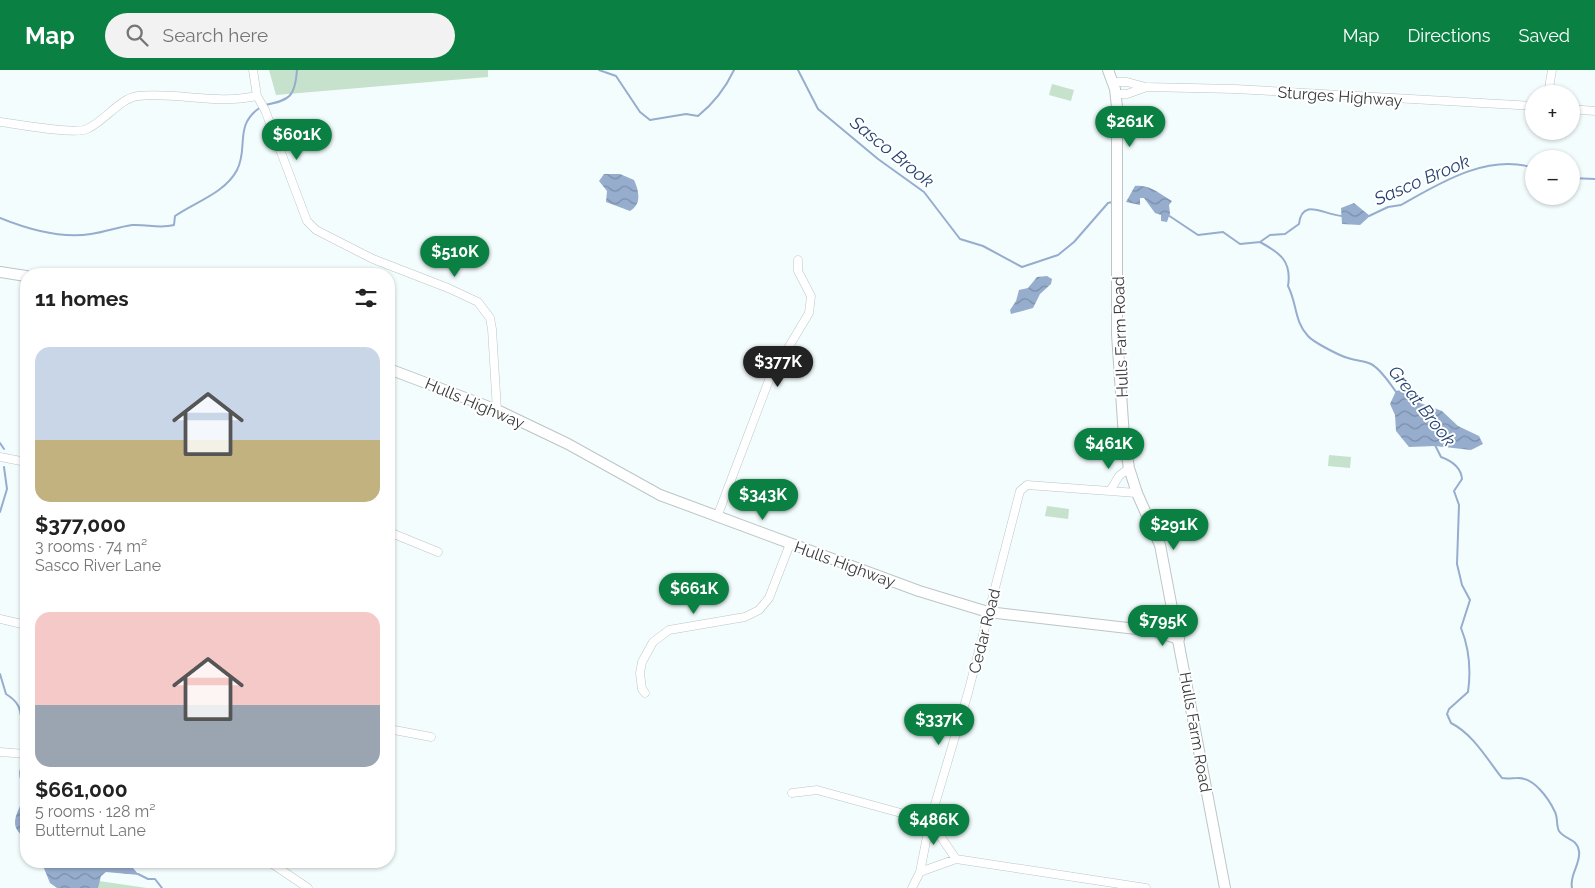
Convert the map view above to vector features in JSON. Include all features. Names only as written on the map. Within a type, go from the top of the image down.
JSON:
[{"type":"street","points":[[253,70],[261,103],[307,221],[316,230],[373,259],[448,288],[478,302],[490,318],[497,410]]},
{"type":"street","name":"Hulls Farm Road","points":[[1108,70],[1113,82],[1116,99],[1118,193],[1117,334],[1124,438],[1129,468],[1137,492],[1160,545],[1225,888]]},
{"type":"street","points":[[1550,85],[1552,70]]},
{"type":"street","name":"Sturges Highway","points":[[1113,82],[1127,82],[1146,87],[1235,89],[1525,105]]},
{"type":"street","name":"Sturges Highway","points":[[1116,99],[1146,87]]},
{"type":"street","points":[[0,122],[86,130],[109,115],[130,97],[150,96],[261,103]]},
{"type":"street","points":[[1580,110],[1595,111]]},
{"type":"street","points":[[717,517],[769,380],[809,312],[811,296],[798,271],[798,260]]},
{"type":"street","points":[[0,272],[20,275]]},
{"type":"street","name":"Hulls Highway","points":[[395,371],[497,410],[568,444],[660,495],[919,591],[988,612],[1154,631],[1179,639]]},
{"type":"street","points":[[0,458],[20,461]]},
{"type":"street","points":[[1110,491],[1119,476],[1129,468]]},
{"type":"street","name":"Cedar Road","points":[[912,888],[920,872],[930,821],[968,693],[1020,491],[1027,485],[1137,492]]},
{"type":"street","points":[[395,534],[438,552]]},
{"type":"street","points":[[645,693],[642,689],[640,673],[642,662],[653,642],[669,630],[745,617],[759,610],[770,598],[790,544]]},
{"type":"street","points":[[0,619],[20,624]]},
{"type":"street","name":"Hulls Highway","points":[[1154,631],[1176,627]]},
{"type":"street","points":[[395,730],[431,737]]},
{"type":"street","points":[[0,752],[20,754]]},
{"type":"street","points":[[792,794],[817,790],[930,821],[956,859]]},
{"type":"street","points":[[920,872],[956,859],[1146,888]]},
{"type":"street","points":[[278,868],[308,888]]},
{"type":"green space","points":[[269,70],[488,70],[488,77],[276,95]]},
{"type":"green space","points":[[1052,84],[1074,90],[1071,101],[1049,95]]},
{"type":"green space","points":[[1329,455],[1351,457],[1350,468],[1328,466]]},
{"type":"green space","points":[[1047,506],[1069,509],[1068,519],[1045,516]]},
{"type":"green space","points":[[85,879],[147,888],[78,888]]},
{"type":"water","points":[[604,174],[620,174],[634,180],[638,201],[634,208],[630,211],[606,202],[607,191],[599,181]]},
{"type":"water","points":[[1135,186],[1150,188],[1172,201],[1169,205],[1170,213],[1167,222],[1161,221],[1161,215],[1155,213],[1144,198],[1140,198],[1140,205],[1126,202]]},
{"type":"water","points":[[1354,203],[1370,216],[1360,225],[1342,224],[1341,208]]},
{"type":"water","points":[[1047,276],[1052,279],[1051,284],[1040,294],[1033,308],[1011,314],[1010,310],[1016,301],[1019,290],[1028,288],[1037,277]]},
{"type":"water","points":[[1402,390],[1413,393],[1420,403],[1442,411],[1458,426],[1479,436],[1483,444],[1471,450],[1435,446],[1409,447],[1396,431],[1395,415],[1390,404],[1396,391]]},
{"type":"water","points":[[20,806],[20,833],[15,824]]},
{"type":"water","points":[[44,868],[133,868],[139,875],[106,872],[101,876],[98,888],[57,888],[50,883]]},
{"type":"waterway","name":"Sasco Brook","points":[[265,105],[290,96],[295,86],[297,70]]},
{"type":"waterway","name":"Sasco Brook","points":[[599,70],[616,76],[640,112],[650,120],[686,114],[698,116],[719,95],[734,70]]},
{"type":"waterway","name":"Sasco Brook","points":[[798,70],[818,109],[878,159],[924,192],[960,239],[983,246],[1022,267],[1058,255],[1074,242],[1108,203],[1112,202]]},
{"type":"waterway","name":"Sasco Brook","points":[[0,218],[44,232],[68,235],[91,234],[132,225],[163,227],[174,225],[175,216],[217,191],[232,178],[240,162],[244,129],[247,121],[261,107]]},
{"type":"waterway","name":"Sasco Brook","points":[[1369,216],[1388,207],[1401,205],[1448,180],[1482,167],[1499,164],[1525,166]]},
{"type":"waterway","name":"Sasco Brook","points":[[1580,178],[1595,179]]},
{"type":"waterway","name":"Sasco Brook","points":[[1168,215],[1198,235],[1223,232],[1240,244],[1260,242],[1270,235],[1285,234],[1299,224],[1304,211],[1309,209],[1342,216]]},
{"type":"waterway","name":"Great Brook","points":[[1260,242],[1279,254],[1286,264],[1289,277],[1288,286],[1300,324],[1308,336],[1339,355],[1375,366],[1397,393]]},
{"type":"waterway","points":[[0,443],[4,449]]},
{"type":"waterway","name":"Great Brook","points":[[1435,445],[1441,457],[1449,460],[1460,471],[1462,479],[1454,491],[1459,505],[1457,564],[1462,585],[1470,600],[1461,628],[1469,660],[1468,692],[1449,709],[1447,714],[1451,723],[1473,740],[1502,778],[1517,778],[1529,781],[1545,795],[1556,814],[1559,831],[1578,847],[1579,856],[1572,879],[1572,888]]},
{"type":"waterway","points":[[0,512],[7,489],[4,467]]},
{"type":"waterway","points":[[0,674],[6,694],[17,703],[20,713]]},
{"type":"waterway","points":[[138,874],[148,879],[155,879],[162,888]]}]
